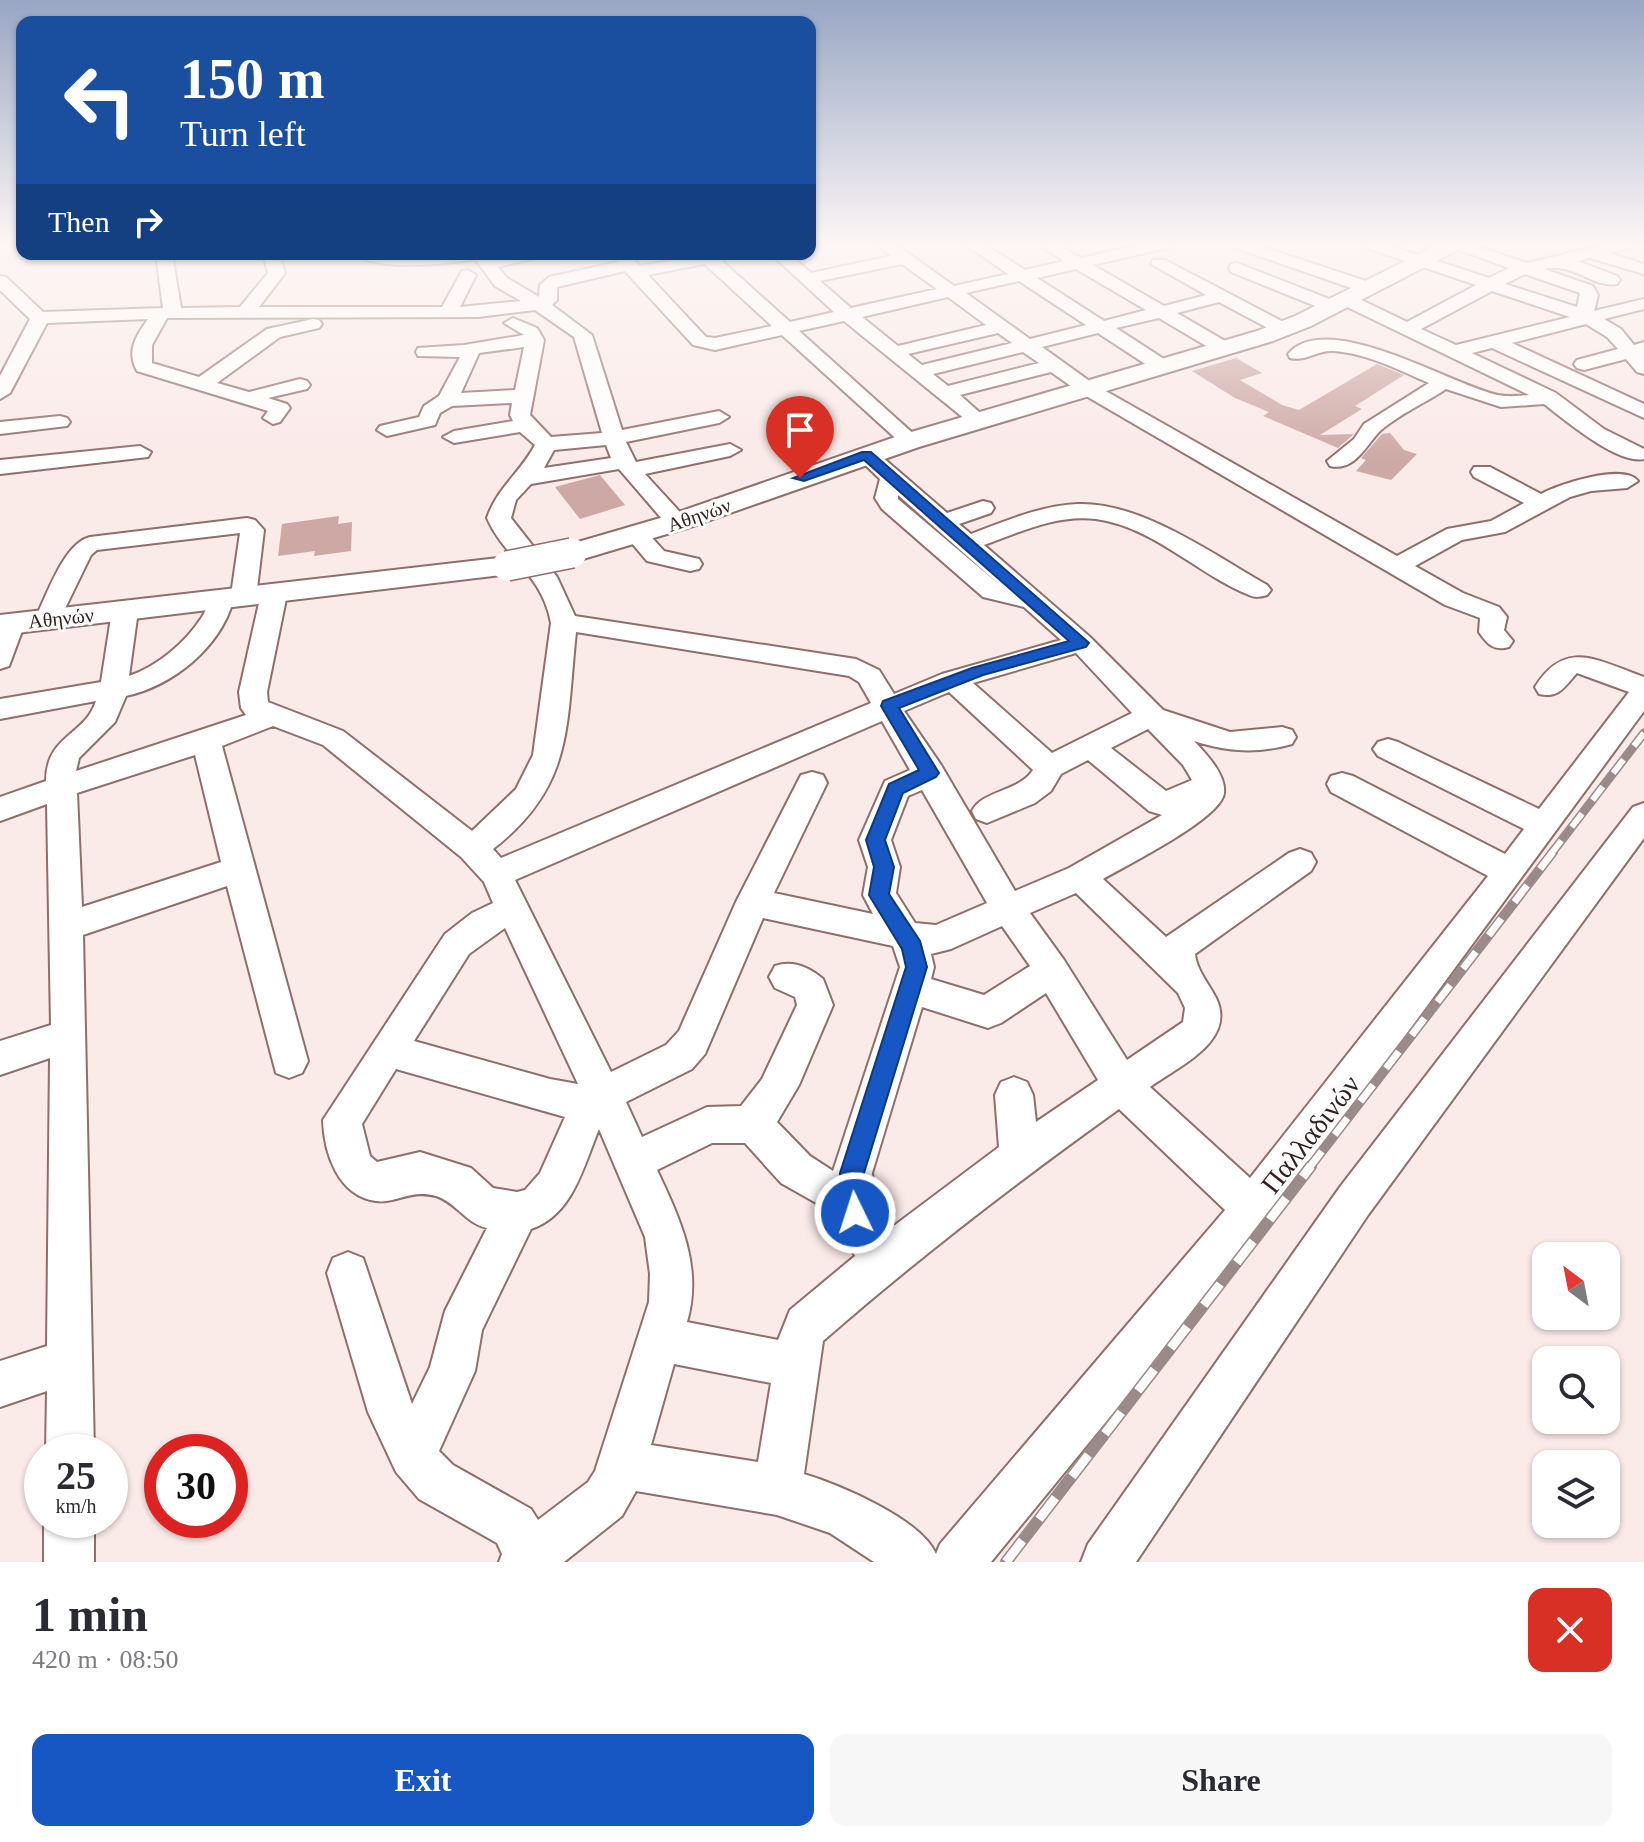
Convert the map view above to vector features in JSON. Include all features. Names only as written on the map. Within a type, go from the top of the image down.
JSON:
[{"type":"main road","name":"Αθηνών","points":[[3,624],[507,566],[572,553],[677,522],[910,441],[1225,349],[1308,317]]},
{"type":"street","points":[[0,393],[38,326],[39,318],[68,317]]},
{"type":"street","points":[[164,317],[144,339],[141,363],[152,371],[280,408],[273,418]]},
{"type":"street","points":[[201,385],[281,330],[354,321],[363,317]]},
{"type":"street","points":[[557,317],[584,337],[613,438],[627,466],[677,522]]},
{"type":"street","points":[[680,317],[706,344],[844,317]]},
{"type":"street","points":[[771,317],[910,441]]},
{"type":"street","points":[[849,317],[978,420]]},
{"type":"street","points":[[986,317],[1084,390],[1454,599],[1490,613],[1494,617],[1490,624],[1492,633],[1500,641]]},
{"type":"street","points":[[1085,317],[1163,367]]},
{"type":"street","points":[[919,372],[1141,317]]},
{"type":"street","points":[[1169,317],[1225,349]]},
{"type":"street","points":[[1259,317],[1283,329]]},
{"type":"street","points":[[1379,317],[1409,328],[1549,397],[1602,435],[1640,450],[1627,473],[1627,481],[1642,501]]},
{"type":"street","points":[[1409,328],[1430,317]]},
{"type":"street","points":[[1456,351],[1588,317],[1638,350],[1644,368]]},
{"type":"street","points":[[513,323],[531,332],[535,340],[520,415],[525,425],[546,444],[613,438],[719,417]]},
{"type":"street","points":[[894,352],[1000,327]]},
{"type":"street","points":[[1518,335],[1644,393]]},
{"type":"street","points":[[425,352],[467,350],[535,340]]},
{"type":"street","points":[[1493,341],[1644,412]]},
{"type":"street","points":[[1297,354],[1313,344],[1342,346],[1505,402],[1549,397]]},
{"type":"street","points":[[447,400],[471,355],[467,350]]},
{"type":"street","points":[[1584,364],[1638,350]]},
{"type":"street","points":[[945,393],[1054,365]]},
{"type":"street","points":[[1338,461],[1362,443],[1371,428],[1444,382]]},
{"type":"street","points":[[231,419],[265,392],[300,385]]},
{"type":"street","points":[[387,430],[424,423],[434,408],[447,400],[523,396]]},
{"type":"street","points":[[0,428],[60,422]]},
{"type":"street","points":[[454,437],[525,425]]},
{"type":"street","points":[[484,861],[542,774],[548,755],[564,623],[546,581],[500,522],[499,514],[503,502],[525,478],[546,444]]},
{"type":"street","points":[[525,478],[730,450]]},
{"type":"street","points":[[0,467],[140,452]]},
{"type":"street","points":[[753,902],[939,939],[1080,877],[1188,814],[1209,797],[1209,782],[1193,758],[1081,643],[866,455]]},
{"type":"street","points":[[1482,472],[1541,503]]},
{"type":"street","points":[[892,477],[887,501],[947,555],[992,592],[1012,599],[1033,601]]},
{"type":"street","points":[[1397,566],[1455,534],[1497,527],[1541,503],[1584,485],[1627,481]]},
{"type":"street","points":[[944,522],[983,508]]},
{"type":"street","points":[[968,543],[1039,517],[1084,510],[1108,513],[1131,522],[1258,590]]},
{"type":"street","points":[[48,619],[81,551],[90,544],[247,525],[252,530],[246,597],[256,709],[319,730],[333,738],[484,861],[513,909],[598,1098],[633,1161],[666,1236],[671,1302],[623,1465],[605,1499],[527,1559],[514,1526],[436,1482],[413,1455],[391,1412],[348,1273]]},
{"type":"street","points":[[637,535],[656,556],[690,564]]},
{"type":"street","points":[[0,709],[111,690],[148,680],[178,661],[216,617],[246,597]]},
{"type":"street","points":[[70,1434],[69,1035],[62,759],[102,720],[108,709],[125,611]]},
{"type":"street","points":[[564,623],[856,668],[869,676],[930,773],[1009,910],[1052,970],[1121,1083],[1149,1114],[1253,1208]]},
{"type":"street","points":[[0,660],[3,624]]},
{"type":"street","points":[[484,861],[952,680],[1081,643]]},
{"type":"street","points":[[1549,687],[1567,667],[1578,664],[1644,689]]},
{"type":"street","points":[[952,680],[1049,767]]},
{"type":"street","name":"Παλλαδινών","points":[[958,1562],[1253,1208],[1510,872],[1644,689]]},
{"type":"street","points":[[0,809],[206,741],[271,716]]},
{"type":"street","points":[[1049,767],[1154,718],[1229,742],[1282,737]]},
{"type":"street","points":[[206,741],[289,1061]]},
{"type":"street","points":[[1090,746],[1160,803],[1168,804],[1191,791]]},
{"type":"street","points":[[1388,749],[1544,825]]},
{"type":"street","points":[[987,811],[1026,794],[1047,777],[1049,767]]},
{"type":"street","points":[[883,1260],[863,1233],[852,1200],[852,1173],[912,989],[916,958],[879,895],[884,867],[875,840],[896,789],[930,773]]},
{"type":"street","points":[[388,1050],[550,1097],[579,1102],[598,1098],[679,1057],[689,1048],[753,902],[812,783]]},
{"type":"street","points":[[1342,784],[1510,872]]},
{"type":"street","points":[[1106,1562],[1379,1166],[1644,815]]},
{"type":"street","points":[[1184,976],[1178,959],[1178,947],[1189,936],[1300,862]]},
{"type":"street","points":[[67,926],[237,870]]},
{"type":"street","points":[[778,1490],[796,1366],[806,1326],[883,1260],[1020,1156],[1196,1033],[1204,1023],[1198,997],[1184,976],[1080,877]]},
{"type":"street","points":[[513,909],[484,923],[457,944],[342,1120],[343,1136],[357,1172],[377,1182],[420,1172],[457,1182],[483,1207],[517,1213],[529,1211],[547,1198],[598,1098]]},
{"type":"street","points":[[912,989],[988,1012],[1052,970]]},
{"type":"street","points":[[633,1161],[707,1125],[743,1126],[752,1122],[770,1102],[815,1005],[811,989],[787,977]]},
{"type":"street","points":[[0,1058],[69,1035]]},
{"type":"street","points":[[1014,1095],[1020,1156]]},
{"type":"street","points":[[752,1122],[795,1172],[812,1184],[852,1200]]},
{"type":"street","points":[[413,1455],[452,1371],[461,1327],[517,1213]]},
{"type":"street","points":[[661,1339],[796,1366]]},
{"type":"street","points":[[0,1384],[70,1361]]},
{"type":"street","points":[[623,1465],[778,1490],[812,1499],[845,1513],[877,1532],[914,1562]]},
{"type":"street","points":[[69,1538],[69,1562]]},
{"type":"building","points":[[1236,358],[1262,373],[1240,380],[1282,405],[1299,410],[1377,364],[1404,375],[1355,406],[1362,409],[1320,435],[1354,434],[1338,448],[1263,416],[1269,412],[1235,398],[1192,371]]},
{"type":"building","points":[[1390,433],[1404,450],[1417,454],[1391,480],[1356,471],[1366,460],[1361,458],[1382,434]]},
{"type":"building","points":[[600,475],[625,505],[580,519],[555,487]]},
{"type":"building","points":[[339,516],[338,524],[352,522],[351,551],[314,556],[315,551],[278,556],[282,524]]},
{"type":"railway","points":[[1551,854],[1644,733]]},
{"type":"railway","points":[[1309,1168],[1553,852]]},
{"type":"railway","points":[[1006,1562],[1311,1166]]},
{"type":"route","points":[[800,478],[866,455],[1081,643],[978,671],[889,706],[930,773],[896,789],[875,840],[884,867],[879,895],[912,947],[917,967],[852,1173],[851,1192],[855,1213]]}]
